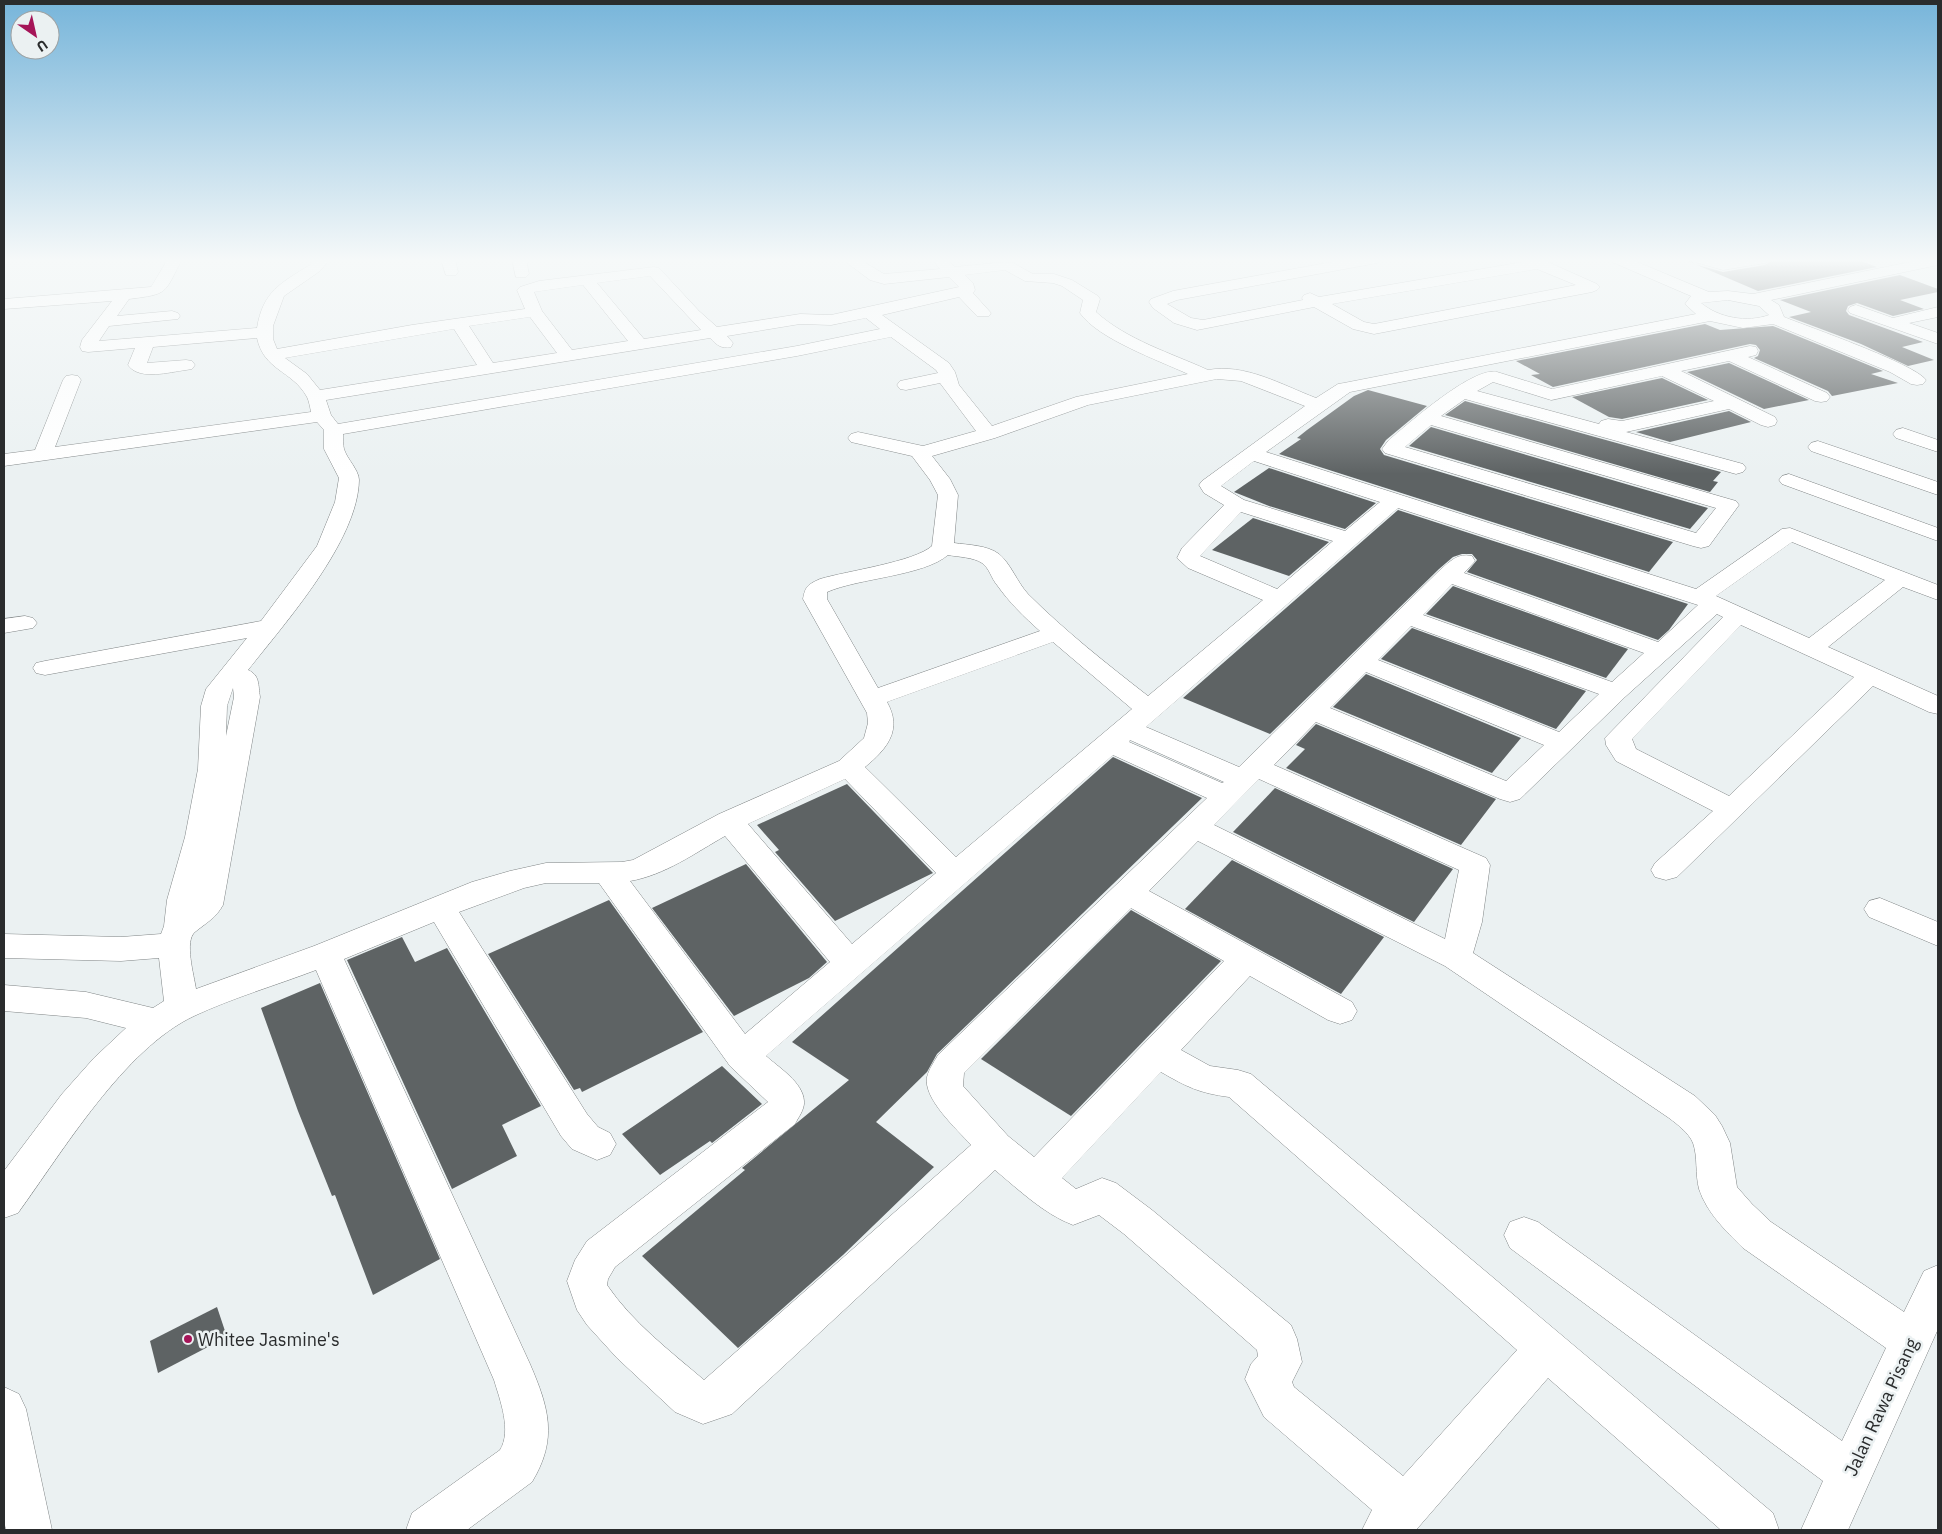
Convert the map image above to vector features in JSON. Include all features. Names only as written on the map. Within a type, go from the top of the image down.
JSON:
[{"type":"street","points":[[98,331],[88,344],[88,347],[265,332],[265,339],[271,355],[301,378],[316,396],[327,423],[334,449],[349,478],[345,502],[328,547],[232,672],[244,678],[246,697],[219,788],[200,837],[182,900],[176,936],[169,1014]]},
{"type":"street","points":[[271,355],[410,331]]},
{"type":"street","points":[[464,331],[488,368]]},
{"type":"street","points":[[548,331],[568,356]]},
{"type":"street","points":[[628,331],[640,345]]},
{"type":"street","points":[[711,331],[743,359]]},
{"type":"street","points":[[316,396],[736,331]]},
{"type":"street","points":[[4,460],[147,440],[327,423],[797,351],[895,331],[938,362],[946,372],[950,386],[988,434]]},
{"type":"street","points":[[1110,331],[1206,376]]},
{"type":"street","points":[[1349,539],[1237,504],[1211,489],[1209,485],[1344,388],[1350,380],[1356,377],[1587,331]]},
{"type":"street","points":[[1344,388],[1464,366],[1609,331]]},
{"type":"street","points":[[1776,331],[1868,368],[1924,381],[1815,331]]},
{"type":"street","points":[[1913,331],[1938,339]]},
{"type":"street","points":[[146,343],[137,366],[149,368],[186,365]]},
{"type":"street","points":[[1551,394],[1750,351]]},
{"type":"street","points":[[1730,356],[1821,397]]},
{"type":"street","points":[[1464,366],[1551,394],[1602,423],[1622,427],[1731,403]]},
{"type":"street","points":[[1664,370],[1768,421]]},
{"type":"street","points":[[858,438],[923,452],[988,434],[1082,401],[1217,374],[1244,376],[1318,405]]},
{"type":"street","points":[[1428,418],[1729,504],[1701,540],[1392,449],[1428,418],[1460,392],[1491,376]]},
{"type":"street","points":[[906,385],[946,377]]},
{"type":"street","points":[[43,454],[72,380]]},
{"type":"street","points":[[1460,392],[1736,468]]},
{"type":"street","points":[[1903,434],[1938,446]]},
{"type":"street","points":[[141,462],[147,440]]},
{"type":"street","points":[[1818,447],[1938,489]]},
{"type":"street","points":[[7,1194],[75,1105],[106,1068],[124,1049],[169,1014],[483,890],[521,878],[546,873],[630,871],[647,866],[730,821],[849,767],[878,738],[882,726],[880,713],[815,599],[816,589],[832,581],[921,561],[935,555],[943,548],[948,494],[940,479],[922,456],[923,452]]},
{"type":"street","points":[[1251,454],[1706,601],[1938,706]]},
{"type":"street","points":[[1789,480],[1938,535]]},
{"type":"street","points":[[742,1056],[1395,500]]},
{"type":"street","points":[[1237,504],[1190,553],[1188,558],[1279,598]]},
{"type":"street","points":[[1313,711],[1510,793],[1661,651],[1706,601],[1790,534],[1938,592]]},
{"type":"street","points":[[943,548],[982,554],[992,559],[1000,569],[1005,582],[1056,633],[1148,709]]},
{"type":"street","points":[[1546,1349],[1395,1519],[1279,1402],[1266,1379],[1281,1362],[1276,1339],[1138,1222],[1102,1195],[1073,1208],[1035,1181],[995,1147],[946,1091],[946,1072],[950,1065],[1195,828],[1456,568],[1661,651]]},
{"type":"street","points":[[1811,648],[1901,578]]},
{"type":"street","points":[[1732,809],[1626,755],[1619,745],[1618,738],[1738,615]]},
{"type":"street","points":[[1407,618],[1616,692]]},
{"type":"street","points":[[45,668],[268,627]]},
{"type":"street","points":[[872,699],[1056,633]]},
{"type":"street","points":[[1362,662],[1563,743]]},
{"type":"street","points":[[1666,870],[1732,809],[1870,675]]},
{"type":"street","points":[[1118,736],[1475,865],[1466,922],[1456,958]]},
{"type":"street","points":[[849,767],[955,874]]},
{"type":"street","points":[[730,821],[850,963]]},
{"type":"street","points":[[1195,828],[1456,958],[1682,1107],[1700,1123],[1708,1134],[1713,1149],[1714,1172],[1721,1195],[1737,1216],[1758,1235],[1911,1341]]},
{"type":"street","points":[[607,872],[742,1056],[784,1094],[787,1099],[787,1106],[782,1113],[602,1254],[588,1276],[587,1285],[590,1294],[604,1316],[690,1397],[703,1402],[717,1399],[995,1147]]},
{"type":"street","points":[[1128,893],[1245,960],[1340,1011]]},
{"type":"street","points":[[440,907],[574,1125],[585,1138],[597,1144]]},
{"type":"street","points":[[1880,909],[1938,935]]},
{"type":"street","points":[[4,946],[121,949],[176,936]]},
{"type":"street","points":[[325,954],[515,1379],[527,1420],[527,1438],[524,1455],[516,1466],[429,1530]]},
{"type":"street","points":[[1035,1181],[1245,960]]},
{"type":"street","points":[[4,998],[169,1014]]},
{"type":"street","points":[[1157,1053],[1203,1078],[1238,1084],[1756,1530]]},
{"type":"street","points":[[1524,1235],[1849,1473]]},
{"type":"street","name":"Jalan Rawa Pisang","points":[[1828,1528],[1849,1473],[1938,1284]]},
{"type":"street","points":[[4,1409],[29,1530]]},
{"type":"building","points":[[1671,331],[1784,331],[1883,371],[1871,374],[1898,383],[1832,396],[1828,391],[1754,358],[1758,356],[1760,350],[1756,345],[1750,344],[1553,387],[1531,375],[1540,374],[1516,361]]},
{"type":"building","points":[[1825,331],[1892,331],[1923,342],[1902,347],[1934,360],[1908,366],[1861,344]]},
{"type":"building","points":[[1729,363],[1809,400],[1764,409],[1687,372]]},
{"type":"building","points":[[1662,378],[1708,400],[1622,419],[1609,417],[1572,397]]},
{"type":"building","points":[[1368,390],[1427,406],[1386,440],[1380,449],[1384,455],[1673,542],[1649,572],[1279,454],[1301,439],[1297,438],[1307,430],[1354,396]]},
{"type":"building","points":[[1465,401],[1721,472],[1713,481],[1718,482],[1710,492],[1445,415]]},
{"type":"building","points":[[1729,411],[1751,422],[1670,442],[1636,432]]},
{"type":"building","points":[[1431,427],[1708,508],[1690,529],[1409,446]]},
{"type":"building","points":[[1269,468],[1376,503],[1345,529],[1269,506],[1234,492]]},
{"type":"building","points":[[1398,510],[1688,604],[1669,630],[1658,640],[1467,572],[1477,560],[1472,554],[1462,554],[1453,557],[1439,569],[1270,734],[1183,698]]},
{"type":"building","points":[[1253,518],[1329,542],[1289,576],[1212,550]]},
{"type":"building","points":[[1453,586],[1628,649],[1606,678],[1426,614]]},
{"type":"building","points":[[1412,628],[1586,691],[1556,729],[1381,659]]},
{"type":"building","points":[[1366,674],[1521,738],[1492,773],[1333,707]]},
{"type":"building","points":[[1316,724],[1496,799],[1461,845],[1286,768],[1305,749],[1296,745]]},
{"type":"building","points":[[1113,757],[1202,798],[937,1054],[927,1072],[876,1122],[934,1167],[843,1255],[738,1348],[642,1256],[745,1170],[742,1168],[849,1080],[792,1042]]},
{"type":"building","points":[[847,784],[933,873],[835,921],[775,852],[779,850],[757,825]]},
{"type":"building","points":[[1275,788],[1453,869],[1414,922],[1233,832]]},
{"type":"building","points":[[1232,860],[1384,937],[1341,994],[1185,909]]},
{"type":"building","points":[[746,864],[827,962],[809,978],[734,1016],[652,908]]},
{"type":"building","points":[[609,900],[703,1032],[582,1092],[580,1088],[574,1090],[488,954]]},
{"type":"building","points":[[1131,910],[1221,961],[1071,1116],[981,1059]]},
{"type":"building","points":[[402,937],[415,962],[447,948],[541,1106],[502,1125],[517,1156],[452,1189],[347,960]]},
{"type":"building","points":[[320,983],[440,1259],[373,1295],[335,1195],[332,1196],[298,1111],[261,1008]]},
{"type":"building","points":[[722,1066],[762,1104],[712,1143],[710,1141],[660,1175],[622,1134]]},
{"type":"building","name":"Whitee Jasmine's","points":[[217,1307],[227,1337],[158,1373],[150,1341]]},
{"type":"place","name":"Whitee Jasmine's","points":[[188,1339]]}]
